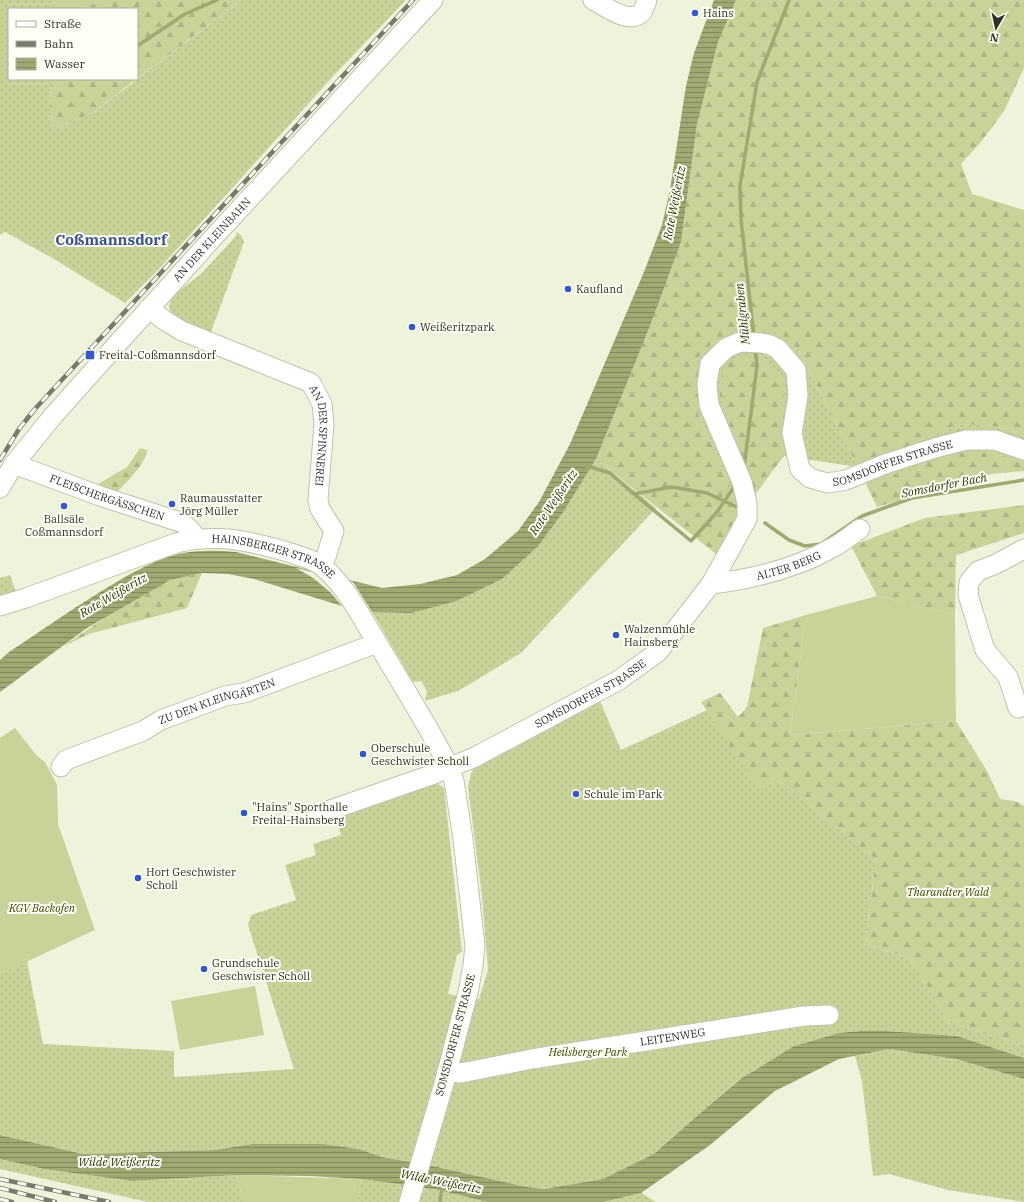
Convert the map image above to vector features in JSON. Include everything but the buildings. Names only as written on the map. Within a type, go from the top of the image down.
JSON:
[{"type":"street","name":"AN DER KLEINBAHN","points":[[0,488],[14,464],[53,416],[211,240],[433,0]]},
{"type":"street","points":[[593,0],[621,15],[628,17],[635,16],[642,12],[647,0]]},
{"type":"street","name":"AN DER SPINNEREI","points":[[149,308],[164,320],[182,331],[311,383],[322,404],[324,424],[318,500],[320,510],[334,531],[326,557],[327,570]]},
{"type":"street","name":"SOMSDORFER STRASSE","points":[[409,1201],[469,988],[475,946],[463,839],[454,781],[449,767],[475,757],[620,680],[658,652],[710,584],[747,519],[747,503],[739,475],[709,405],[706,384],[710,364],[726,348],[740,342],[762,343],[778,349],[796,370],[798,396],[792,433],[800,469],[810,478],[827,483],[846,480],[885,464],[966,440],[995,440],[1024,450]]},
{"type":"street","name":"FLEISCHERGÄSSCHEN","points":[[14,464],[66,485],[183,523],[192,532],[193,539]]},
{"type":"street","name":"ALTER BERG","points":[[710,584],[754,577],[798,564],[832,548],[860,529]]},
{"type":"street","name":"HAINSBERGER STRASSE","points":[[0,606],[40,593],[147,552],[193,539],[217,537],[263,544],[306,558],[327,570],[359,610],[449,767]]},
{"type":"street","points":[[1018,708],[1008,678],[985,650],[968,595],[969,582],[978,571],[996,564],[1024,549]]},
{"type":"street","name":"ZU DEN KLEINGÄRTEN","points":[[61,767],[66,760],[143,731],[161,720],[225,696],[244,693],[377,643]]},
{"type":"street","points":[[316,815],[449,767]]},
{"type":"street","name":"LEITENWEG","points":[[447,1070],[459,1073],[466,1072],[532,1059],[804,1016],[829,1015]]},
{"type":"green space","points":[[0,0],[55,0],[54,8],[8,8],[8,80],[50,80],[52,131],[94,112],[242,0],[406,0],[337,72],[160,268],[125,303],[54,259],[5,232],[0,235]]},
{"type":"green space","points":[[55,0],[101,0],[86,8],[54,8]]},
{"type":"green space","points":[[101,0],[242,0],[138,78],[138,8],[86,8]]},
{"type":"green space","points":[[736,0],[1024,0],[1024,68],[1004,111],[981,142],[961,164],[972,194],[1024,210],[1024,436],[995,426],[958,424],[858,467],[798,349],[774,335],[744,331],[713,343],[698,358],[698,413],[742,513],[716,554],[596,459],[650,326],[681,242],[697,124],[718,42]]},
{"type":"green space","points":[[50,80],[135,80],[94,112],[52,131]]},
{"type":"green space","points":[[236,232],[241,235],[244,242],[211,332],[178,320],[172,315],[169,307],[172,296],[201,274],[236,236]]},
{"type":"green space","points":[[744,331],[774,335],[798,349],[858,467],[784,456],[784,377],[729,427],[742,513],[698,413],[698,358],[713,343]]},
{"type":"green space","points":[[736,357],[764,360],[784,377],[784,456],[754,496],[729,427],[719,391],[723,367]]},
{"type":"green space","points":[[958,424],[995,426],[1024,436],[1024,462],[993,453],[927,462],[917,470],[903,475],[888,473],[864,480],[858,467]]},
{"type":"green space","points":[[140,448],[147,450],[146,456],[134,474],[115,494],[93,487],[127,467]]},
{"type":"green space","points":[[966,452],[993,453],[1024,462],[1024,471],[992,474],[877,507],[864,480],[888,473],[903,475],[917,470],[927,462],[939,457]]},
{"type":"green space","points":[[596,459],[656,508],[521,653],[458,691],[425,701],[427,691],[421,681],[413,682],[372,612],[411,613],[539,545],[564,511]]},
{"type":"green space","points":[[1024,505],[1024,533],[956,555],[955,615],[877,596],[851,546],[925,518]]},
{"type":"green space","points":[[202,573],[187,608],[89,634],[62,647],[119,608],[170,580]]},
{"type":"green space","points":[[10,575],[16,592],[0,595],[0,578]]},
{"type":"green space","points":[[877,596],[955,615],[956,721],[790,735],[806,615]]},
{"type":"green space","name":"Tharandter Wald","points":[[806,615],[790,735],[956,721],[987,771],[1000,799],[1015,801],[1024,806],[1024,1045],[947,1022],[937,1001],[909,958],[865,944],[876,860],[779,780],[760,791],[701,702],[720,693],[738,717],[747,707],[763,628]]},
{"type":"green space","name":"Heilsberger Park","points":[[599,699],[621,750],[707,710],[760,790],[779,780],[876,860],[865,944],[909,958],[937,1001],[947,1022],[1024,1045],[1024,1058],[957,1036],[887,1031],[839,1033],[794,1046],[742,1078],[655,1154],[603,1179],[544,1189],[527,1187],[428,1165],[382,1157],[359,1149],[323,1144],[252,1144],[215,1150],[83,1154],[0,1135],[0,974],[27,961],[43,1044],[174,1051],[174,1077],[294,1069],[248,925],[251,915],[296,900],[285,865],[316,855],[313,844],[341,835],[335,817],[432,784],[437,783],[444,788],[462,952],[457,955],[448,994],[479,999],[488,970],[482,896],[468,787],[471,773],[480,762]]},
{"type":"green space","name":"KGV Backofen","points":[[15,728],[37,756],[45,762],[57,785],[58,824],[95,930],[0,974],[0,738]]},
{"type":"green space","points":[[255,986],[264,1035],[180,1050],[171,1001]]},
{"type":"green space","points":[[889,1049],[956,1059],[1024,1079],[1024,1202],[948,1190],[889,1174],[873,1176],[862,1081],[855,1056]]},
{"type":"green space","points":[[0,1159],[44,1169],[132,1181],[237,1175],[243,1202],[148,1202],[0,1169]]},
{"type":"green space","points":[[237,1175],[361,1179],[357,1202],[243,1202]]},
{"type":"green space","points":[[361,1179],[439,1190],[487,1202],[357,1202]]},
{"type":"green space","points":[[641,1193],[656,1202],[603,1202]]},
{"type":"water","name":"Rote Weißeritz","points":[[714,0],[736,0],[718,42],[697,124],[681,242],[650,326],[596,459],[564,511],[539,545],[502,579],[456,601],[411,613],[372,612],[342,606],[254,579],[228,574],[202,573],[170,580],[87,628],[0,692],[0,660],[9,652],[75,608],[130,574],[170,556],[200,551],[236,552],[382,588],[420,584],[457,575],[485,559],[518,531],[539,502],[570,444],[644,272],[662,225],[670,190],[686,86],[694,53]]},
{"type":"water","name":"Wilde Weißeritz","points":[[887,1031],[957,1036],[1024,1058],[1024,1079],[956,1059],[889,1049],[839,1059],[775,1091],[710,1145],[641,1193],[603,1202],[487,1202],[439,1190],[361,1179],[310,1176],[237,1175],[132,1181],[44,1169],[0,1159],[0,1135],[83,1154],[215,1150],[252,1144],[323,1144],[359,1149],[382,1157],[428,1165],[527,1187],[544,1189],[603,1179],[654,1154],[742,1078],[794,1046],[839,1033]]},
{"type":"pier","points":[[296,568],[353,582],[372,612],[342,606],[330,592],[313,578]]},
{"type":"waterway","points":[[138,45],[185,14],[217,0]]},
{"type":"waterway","name":"Mühlgraben","points":[[754,337],[741,219],[740,186],[757,82],[789,0]]},
{"type":"waterway","name":"Mühlgraben","points":[[744,467],[757,366],[755,349]]},
{"type":"waterway","name":"Somsdorfer Bach","points":[[587,466],[610,473],[634,494],[672,487],[707,493],[741,509]]},
{"type":"waterway","name":"Somsdorfer Bach","points":[[765,523],[789,540],[805,546],[821,544],[862,516],[912,498],[1024,480]]},
{"type":"waterway","name":"Mühlgraben","points":[[634,494],[691,541],[717,512],[736,484]]},
{"type":"waterway","name":"Wilde Weißeritz","points":[[440,1202],[442,1187]]},
{"type":"railway","points":[[0,460],[19,429],[34,410],[413,0]]},
{"type":"railway","points":[[0,1179],[109,1202]]},
{"type":"railway","points":[[0,1188],[55,1202]]},
{"type":"railway","points":[[0,1199],[12,1202]]},
{"type":"place","name":"Hains","points":[[695,13]]},
{"type":"place","name":"Kaufland","points":[[568,289]]},
{"type":"place","name":"Weißeritzpark","points":[[412,327]]},
{"type":"place","name":"Freital-Coßmannsdorf","points":[[90,355]]},
{"type":"place","name":"Raumausstatter Jörg Müller","points":[[172,504]]},
{"type":"place","name":"Ballsäle Coßmannsdorf","points":[[64,506]]},
{"type":"place","name":"Walzenmühle Hainsberg","points":[[616,635]]},
{"type":"place","name":"Oberschule Geschwister Scholl","points":[[363,754]]},
{"type":"place","name":"Schule im Park","points":[[576,794]]},
{"type":"place","name":"\"Hains\" Sporthalle Freital-Hainsberg","points":[[244,813]]},
{"type":"place","name":"Hort Geschwister Scholl","points":[[138,878]]},
{"type":"place","name":"Grundschule Geschwister Scholl","points":[[204,969]]},
{"type":"district","name":"Coßmannsdorf","points":[[111,239]]}]
